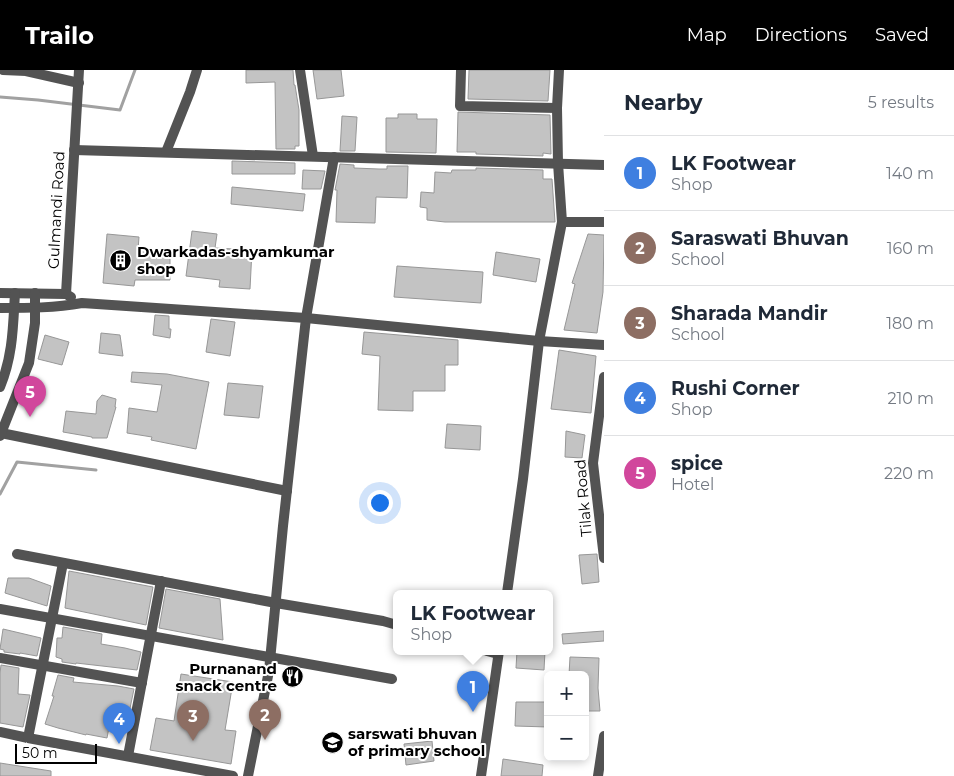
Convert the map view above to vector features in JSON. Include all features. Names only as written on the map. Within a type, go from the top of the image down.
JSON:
[{"type":"street","points":[[3,70],[26,70],[78,88]]},
{"type":"street","name":"Gulmandi Road","points":[[66,294],[79,70]]},
{"type":"street","points":[[166,152],[197,70]]},
{"type":"street","points":[[300,70],[313,156]]},
{"type":"street","points":[[461,70],[460,106],[558,108]]},
{"type":"street","points":[[507,590],[539,341],[562,222],[558,163],[559,70]]},
{"type":"street","points":[[74,150],[604,165]]},
{"type":"street","points":[[248,776],[269,671],[306,318],[334,157]]},
{"type":"street","points":[[562,222],[604,222]]},
{"type":"street","points":[[0,292],[66,294],[82,303]]},
{"type":"street","points":[[0,387],[9,359],[14,322],[15,293]]},
{"type":"street","points":[[35,293],[35,323],[28,363],[1,434],[287,491]]},
{"type":"street","points":[[0,308],[35,309],[82,303],[306,318],[539,341],[604,345]]},
{"type":"street","name":"Tilak Road","points":[[604,377],[593,463],[601,510],[604,558]]},
{"type":"street","points":[[17,554],[393,624]]},
{"type":"street","points":[[28,738],[63,563]]},
{"type":"street","points":[[128,756],[162,581]]},
{"type":"street","points":[[0,609],[392,679]]},
{"type":"street","points":[[481,776],[498,655]]},
{"type":"street","points":[[0,658],[142,683]]},
{"type":"street","points":[[0,732],[233,776]]},
{"type":"street","points":[[598,776],[604,736]]},
{"type":"building","points":[[246,70],[293,70],[299,110],[299,146],[295,146],[295,149],[276,149],[275,82],[246,83]]},
{"type":"building","points":[[313,70],[341,70],[344,96],[317,99]]},
{"type":"building","points":[[469,70],[550,70],[548,101],[468,99]]},
{"type":"building","points":[[458,112],[550,115],[551,154],[543,153],[543,156],[457,152]]},
{"type":"building","points":[[398,114],[417,114],[417,119],[437,119],[436,153],[386,152],[386,118],[398,118]]},
{"type":"building","points":[[342,116],[357,117],[355,151],[340,151]]},
{"type":"building","points":[[232,161],[295,163],[295,174],[232,174]]},
{"type":"building","points":[[340,164],[354,165],[354,168],[379,169],[387,169],[387,166],[408,166],[407,198],[376,197],[375,223],[336,222],[337,190],[335,190]]},
{"type":"building","points":[[476,168],[543,170],[543,179],[552,179],[555,222],[445,222],[427,220],[427,208],[420,207],[421,192],[434,193],[435,172],[451,173],[452,170],[476,170]]},
{"type":"building","points":[[303,170],[325,171],[321,189],[302,189]]},
{"type":"building","points":[[232,187],[305,194],[303,211],[231,204]]},
{"type":"building","points":[[192,231],[217,234],[215,248],[252,250],[250,289],[219,287],[220,280],[186,276]]},
{"type":"building","name":"Dwarkadas-shyamkumar shop","points":[[107,234],[139,237],[138,250],[170,250],[170,280],[135,280],[134,286],[103,283]]},
{"type":"building","points":[[588,234],[604,235],[603,292],[597,333],[564,330],[575,284],[572,283]]},
{"type":"building","points":[[496,252],[540,259],[536,282],[493,275]]},
{"type":"building","points":[[397,266],[483,272],[481,303],[394,297]]},
{"type":"building","points":[[155,315],[169,316],[170,338],[153,335]]},
{"type":"building","points":[[211,319],[235,322],[230,356],[206,352]]},
{"type":"building","points":[[364,332],[458,340],[458,365],[445,365],[445,391],[413,391],[413,411],[378,410],[380,356],[362,354]]},
{"type":"building","points":[[101,333],[120,335],[123,356],[99,353]]},
{"type":"building","points":[[45,335],[69,342],[62,365],[38,359]]},
{"type":"building","points":[[559,350],[596,356],[591,413],[551,409]]},
{"type":"building","points":[[132,372],[167,374],[209,382],[196,449],[151,440],[152,437],[127,433],[129,408],[157,412],[162,385],[131,382]]},
{"type":"building","points":[[228,383],[263,386],[259,418],[224,415]]},
{"type":"building","points":[[102,395],[116,399],[116,407],[107,438],[92,438],[63,432],[66,411],[96,414],[97,401]]},
{"type":"building","points":[[447,424],[481,426],[480,450],[445,448]]},
{"type":"building","points":[[566,431],[585,435],[582,458],[565,457]]},
{"type":"building","points":[[597,554],[599,582],[582,584],[579,555]]},
{"type":"building","points":[[69,571],[153,587],[146,625],[65,608]]},
{"type":"building","points":[[8,578],[29,578],[51,586],[47,606],[5,593]]},
{"type":"building","points":[[166,589],[220,599],[223,640],[159,628]]},
{"type":"building","points":[[63,627],[102,634],[101,644],[141,652],[137,670],[62,662],[62,659],[56,657],[57,638],[62,638]]},
{"type":"building","points":[[3,629],[41,638],[37,656],[4,652],[4,650],[0,649]]},
{"type":"building","points":[[604,631],[604,641],[563,644],[562,634]]},
{"type":"building","points":[[517,655],[545,655],[544,670],[516,668]]},
{"type":"building","points":[[570,657],[599,658],[598,688],[600,711],[589,711],[589,671],[569,671]]},
{"type":"building","points":[[1,665],[19,668],[18,694],[30,695],[23,727],[0,723]]},
{"type":"building","points":[[181,674],[233,682],[225,730],[236,731],[231,764],[150,750],[156,718],[174,721]]},
{"type":"building","points":[[58,675],[74,678],[73,682],[134,689],[129,713],[112,711],[107,738],[86,735],[45,724],[54,696],[52,696]]},
{"type":"building","points":[[516,702],[544,702],[544,727],[515,726]]},
{"type":"building","points":[[432,741],[434,761],[406,765],[404,744]]},
{"type":"building","points":[[503,759],[543,765],[542,776],[501,776]]},
{"type":"building","points":[[0,763],[51,771],[51,776],[0,776]]},
{"type":"waterway","points":[[0,97],[120,110],[135,70]]},
{"type":"waterway","points":[[0,494],[17,462],[96,470]]},
{"type":"place","name":"Dwarkadas-shyamkumar shop","points":[[121,260]]},
{"type":"place","name":"spice","points":[[30,417]]},
{"type":"place","name":"Purnanand snack centre","points":[[293,677]]},
{"type":"place","name":"LK Footwear","points":[[473,712]]},
{"type":"place","name":"Saraswati Bhuvan","points":[[265,740]]},
{"type":"place","name":"Sharada Mandir","points":[[193,741]]},
{"type":"place","name":"sarswati bhuvan of primary school","points":[[332,742]]},
{"type":"place","name":"Rushi Corner","points":[[119,744]]}]
